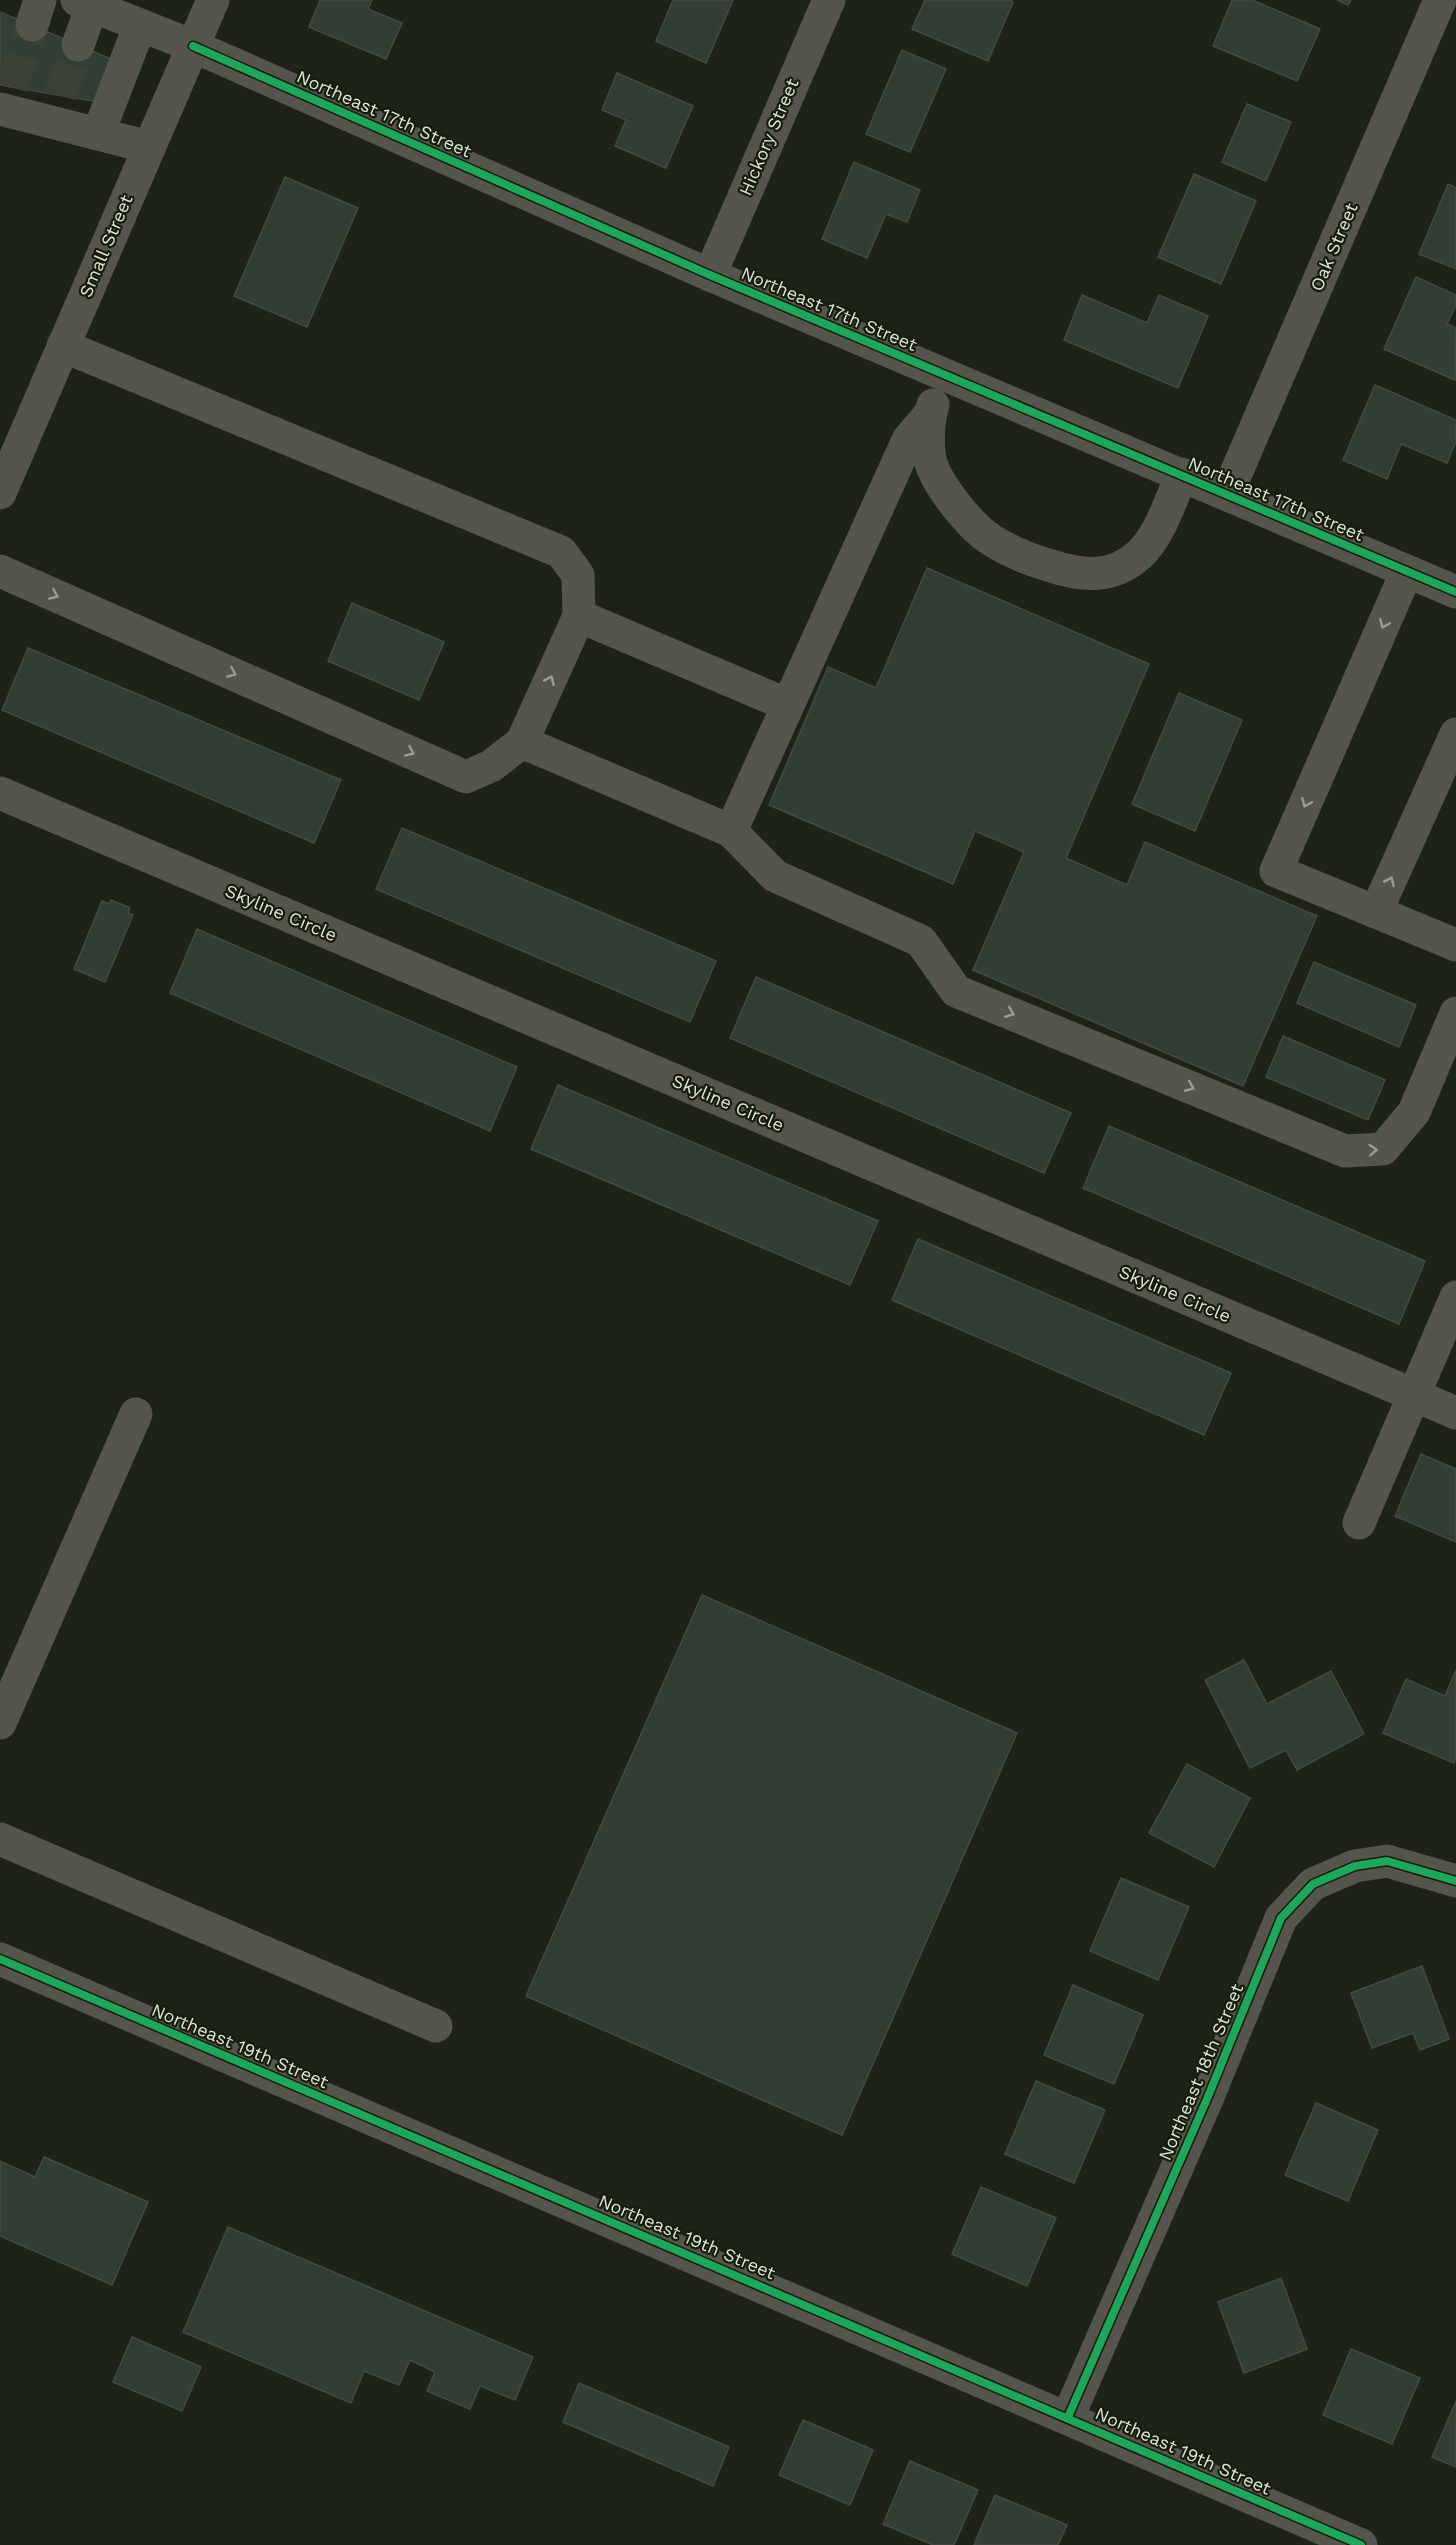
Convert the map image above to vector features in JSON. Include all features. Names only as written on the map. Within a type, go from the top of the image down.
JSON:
[{"type":"street","name":"Small Street","points":[[0,493],[213,0]]},
{"type":"street","name":"Hickory Street","points":[[710,275],[829,0]]},
{"type":"street","name":"Oak Street","points":[[1227,494],[1440,0]]},
{"type":"street","name":"Northeast 17th Street","points":[[85,3],[193,46],[710,275],[1456,592]]},
{"type":"street","points":[[78,45],[85,3]]},
{"type":"street","points":[[98,134],[140,25]]},
{"type":"street","points":[[6,102],[56,109],[98,134],[149,147]]},
{"type":"street","points":[[0,571],[466,777],[491,766],[522,742],[579,616],[578,575],[561,552],[63,346]]},
{"type":"street","points":[[944,374],[930,414],[930,460],[962,514],[989,539],[1026,558],[1077,574],[1107,573],[1138,556],[1155,535],[1182,474]]},
{"type":"street","points":[[731,831],[908,440],[930,414]]},
{"type":"street","points":[[1407,571],[1276,871],[1456,945]]},
{"type":"street","points":[[579,616],[788,705]]},
{"type":"street","points":[[1376,912],[1456,734]]},
{"type":"street","points":[[522,742],[731,831],[775,876],[921,941],[956,991],[1345,1151],[1383,1149],[1414,1112],[1456,1013]]},
{"type":"street","name":"Skyline Circle","points":[[0,792],[1456,1413]]},
{"type":"street","points":[[1359,1523],[1456,1297]]},
{"type":"street","points":[[0,1724],[136,1414]]},
{"type":"street","points":[[0,1839],[436,2026]]},
{"type":"street","name":"Northeast 18th Street","points":[[1068,2417],[1207,2099],[1281,1918],[1313,1884],[1355,1866],[1387,1861],[1456,1881]]},
{"type":"street","name":"Northeast 19th Street","points":[[0,1959],[1361,2545]]},
{"type":"building","points":[[320,0],[372,0],[368,9],[402,23],[386,59],[309,27]]},
{"type":"building","points":[[673,0],[733,0],[706,63],[656,41]]},
{"type":"building","points":[[925,0],[1010,0],[1013,2],[988,61],[912,29]]},
{"type":"building","points":[[1232,0],[1252,0],[1320,29],[1297,81],[1213,46]]},
{"type":"building","points":[[1337,0],[1351,0],[1348,5]]},
{"type":"building","points":[[0,12],[111,59],[104,103],[0,85]]},
{"type":"building","points":[[902,50],[946,69],[910,152],[866,134]]},
{"type":"building","points":[[617,73],[693,106],[666,168],[615,146],[626,120],[602,110]]},
{"type":"building","points":[[1247,104],[1291,122],[1266,181],[1222,162]]},
{"type":"building","points":[[854,162],[920,190],[907,222],[886,214],[867,258],[822,239]]},
{"type":"building","points":[[1194,174],[1256,201],[1221,284],[1158,257]]},
{"type":"building","points":[[285,177],[358,208],[307,327],[234,296]]},
{"type":"building","points":[[1448,184],[1456,188],[1456,269],[1419,254]]},
{"type":"building","points":[[1416,277],[1456,295],[1456,305],[1447,324],[1456,328],[1455,380],[1384,349]]},
{"type":"building","points":[[1082,295],[1147,323],[1159,295],[1208,316],[1178,388],[1064,340]]},
{"type":"building","points":[[1375,385],[1456,420],[1456,441],[1447,463],[1401,444],[1387,479],[1343,460]]},
{"type":"building","points":[[927,568],[1149,664],[1066,858],[1127,885],[1145,842],[1317,916],[1243,1086],[973,970],[1024,852],[975,831],[953,884],[769,805],[828,667],[876,688]]},
{"type":"building","points":[[352,603],[444,642],[419,700],[328,661]]},
{"type":"building","points":[[28,648],[341,780],[314,843],[2,710]]},
{"type":"building","points":[[1179,693],[1242,720],[1195,831],[1132,804]]},
{"type":"building","points":[[402,828],[716,961],[690,1022],[376,889]]},
{"type":"building","points":[[111,900],[130,908],[128,913],[133,915],[105,982],[74,969],[102,901],[109,904]]},
{"type":"building","points":[[197,929],[517,1067],[490,1131],[170,993]]},
{"type":"building","points":[[1314,962],[1416,1005],[1399,1047],[1297,1003]]},
{"type":"building","points":[[756,977],[1071,1113],[1044,1173],[730,1038]]},
{"type":"building","points":[[1283,1036],[1385,1080],[1368,1120],[1266,1077]]},
{"type":"building","points":[[558,1085],[878,1221],[850,1285],[531,1149]]},
{"type":"building","points":[[1109,1126],[1425,1261],[1399,1324],[1083,1188]]},
{"type":"building","points":[[918,1239],[1231,1373],[1204,1435],[892,1300]]},
{"type":"building","points":[[1421,1454],[1456,1469],[1456,1542],[1395,1516]]},
{"type":"building","points":[[702,1595],[1017,1733],[842,2135],[526,1996]]},
{"type":"building","points":[[1244,1660],[1267,1704],[1331,1671],[1364,1734],[1297,1770],[1286,1750],[1250,1768],[1205,1680]]},
{"type":"building","points":[[1456,1670],[1456,1757],[1454,1763],[1383,1733],[1406,1679],[1445,1696]]},
{"type":"building","points":[[1187,1764],[1250,1798],[1214,1867],[1149,1833]]},
{"type":"building","points":[[1121,1878],[1189,1907],[1158,1980],[1090,1951]]},
{"type":"building","points":[[1422,1966],[1449,2039],[1420,2050],[1413,2033],[1372,2048],[1351,1993]]},
{"type":"building","points":[[1073,1985],[1143,2015],[1114,2084],[1044,2055]]},
{"type":"building","points":[[1036,2081],[1105,2110],[1074,2183],[1005,2154]]},
{"type":"building","points":[[1316,2103],[1378,2130],[1348,2201],[1285,2175]]},
{"type":"building","points":[[44,2157],[148,2202],[112,2285],[0,2236],[0,2161],[35,2177]]},
{"type":"building","points":[[981,2187],[1056,2218],[1027,2286],[952,2254]]},
{"type":"building","points":[[228,2227],[533,2357],[515,2400],[480,2386],[470,2409],[427,2391],[435,2372],[410,2360],[399,2385],[364,2371],[351,2403],[183,2332]]},
{"type":"building","points":[[1281,2278],[1307,2349],[1244,2373],[1218,2302]]},
{"type":"building","points":[[132,2337],[201,2367],[182,2411],[113,2382]]},
{"type":"building","points":[[1351,2349],[1420,2378],[1392,2444],[1323,2415]]},
{"type":"building","points":[[579,2383],[729,2447],[713,2486],[563,2422]]},
{"type":"building","points":[[1456,2401],[1456,2467],[1432,2457]]},
{"type":"building","points":[[803,2420],[873,2450],[850,2505],[779,2475]]},
{"type":"building","points":[[910,2461],[978,2490],[954,2545],[933,2545],[883,2524]]},
{"type":"building","points":[[995,2495],[1067,2525],[1058,2545],[974,2545]]},
{"type":"tunnel","points":[[12,87],[32,25]]},
{"type":"tunnel","points":[[60,95],[78,45]]},
{"type":"cycle path","points":[[193,46],[710,275],[1456,592]]},
{"type":"cycle path","points":[[1068,2417],[1207,2099],[1281,1918],[1313,1884],[1355,1866],[1387,1861],[1456,1881]]},
{"type":"cycle path","points":[[0,1959],[1361,2545]]}]
